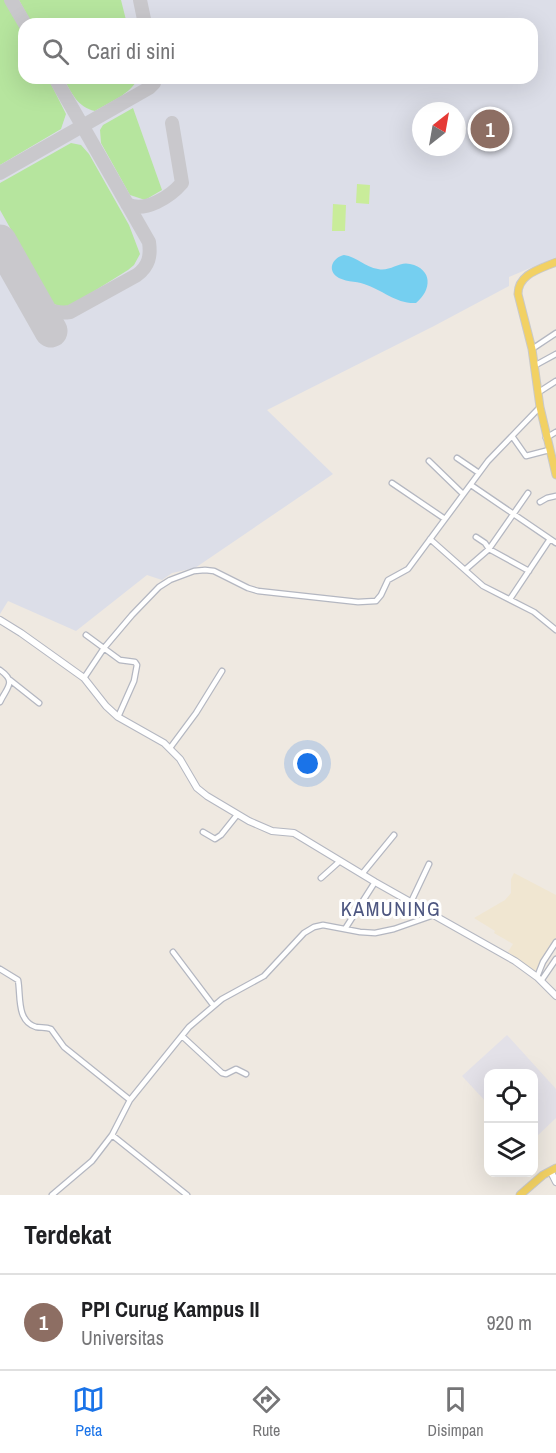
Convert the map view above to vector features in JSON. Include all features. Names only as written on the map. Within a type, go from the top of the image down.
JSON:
[{"type":"main road","points":[[555,265],[527,275],[519,285],[519,300],[532,349],[540,407],[556,475]]},
{"type":"main road","points":[[519,1195],[543,1175],[553,1170]]},
{"type":"street","points":[[532,349],[556,333]]},
{"type":"street","points":[[534,366],[556,354]]},
{"type":"street","points":[[538,392],[556,381]]},
{"type":"street","points":[[84,678],[104,648],[159,587],[194,571],[214,571],[253,590],[372,602],[379,599],[388,580],[408,569],[479,473],[540,407]]},
{"type":"street","points":[[546,438],[556,432]]},
{"type":"street","points":[[512,436],[526,456],[549,450]]},
{"type":"street","points":[[457,458],[479,473]]},
{"type":"street","points":[[429,461],[464,494]]},
{"type":"street","points":[[392,483],[445,519]]},
{"type":"street","points":[[471,485],[556,543]]},
{"type":"street","points":[[466,569],[489,549],[528,493]]},
{"type":"street","points":[[540,502],[556,496]]},
{"type":"street","points":[[476,537],[489,549],[529,571]]},
{"type":"street","points":[[430,539],[483,586],[534,612],[556,630]]},
{"type":"street","points":[[510,599],[550,539]]},
{"type":"street","points":[[0,620],[84,678],[106,706],[118,717],[156,737],[170,748],[180,759],[197,788],[237,815],[272,831],[292,832],[375,882],[464,931],[515,961],[539,979],[556,996]]},
{"type":"street","points":[[86,636],[120,660],[137,665],[134,681],[118,717]]},
{"type":"street","points":[[0,670],[9,676],[10,681],[39,703]]},
{"type":"street","points":[[170,748],[222,671]]},
{"type":"street","points":[[0,702],[10,681]]},
{"type":"street","points":[[203,832],[215,839],[237,815]]},
{"type":"street","points":[[362,874],[394,835]]},
{"type":"street","points":[[321,878],[340,861]]},
{"type":"street","points":[[411,902],[429,864]]},
{"type":"street","points":[[345,929],[375,882]]},
{"type":"street","points":[[52,1195],[92,1161],[112,1135],[130,1100],[189,1027],[213,1005],[264,976],[309,930],[323,926],[375,933],[434,915]]},
{"type":"street","points":[[539,979],[543,962],[556,942]]},
{"type":"street","points":[[173,952],[213,1005]]},
{"type":"street","points":[[539,979],[556,959]]},
{"type":"street","points":[[0,969],[18,980],[19,1005],[27,1021],[36,1027],[51,1029],[64,1047],[130,1100]]},
{"type":"street","points":[[182,1036],[222,1073],[226,1074],[236,1069],[246,1074]]},
{"type":"street","points":[[112,1135],[187,1195]]},
{"type":"street","points":[[553,1170],[556,1182]]},
{"type":"shaded area","points":[[0,0],[556,0],[556,257],[509,277],[509,286],[267,410],[333,474],[195,568],[172,573],[162,580],[147,575],[76,631],[8,601],[0,614]]},
{"type":"shaded area","points":[[514,873],[556,895],[556,946],[540,975],[508,952],[513,944],[474,918],[505,900],[511,893],[511,879]]},
{"type":"shaded area","points":[[507,1035],[538,1069],[484,1069],[484,1100],[462,1076]]},
{"type":"shaded area","points":[[538,1069],[556,1089],[556,1118],[538,1135]]},
{"type":"green space","points":[[0,0],[4,0],[18,24],[18,84],[51,84],[66,114],[61,129],[0,165]]},
{"type":"green space","points":[[19,0],[121,0],[126,18],[29,18]]},
{"type":"green space","points":[[66,84],[135,84],[125,93],[95,111],[79,103]]},
{"type":"green space","points":[[133,108],[162,190],[145,200],[130,195],[101,143],[100,130],[103,125]]},
{"type":"green space","points":[[71,143],[81,145],[89,154],[129,225],[140,254],[128,270],[72,305],[64,307],[53,304],[0,210],[0,183]]},
{"type":"green space","points":[[357,184],[370,185],[369,204],[356,203]]},
{"type":"green space","points":[[333,204],[346,205],[345,231],[332,231]]},
{"type":"water","points":[[344,255],[382,270],[406,263],[418,267],[423,270],[428,280],[425,292],[416,303],[409,303],[364,284],[339,278],[333,273],[332,266],[335,260]]},
{"type":"taxiway","points":[[11,0],[22,18]]},
{"type":"taxiway","points":[[140,0],[144,18]]},
{"type":"taxiway","points":[[26,288],[35,299],[50,310],[70,312],[137,275],[147,264],[150,252],[149,242],[58,84]]},
{"type":"taxiway","points":[[0,173],[153,84]]},
{"type":"taxiway","points":[[127,204],[142,206],[157,202],[182,183],[172,123]]},
{"type":"runway","points":[[0,241],[51,331]]},
{"type":"place","name":"PPI Curug Kampus II","points":[[490,129]]},
{"type":"district","name":"KAMUNING","points":[[391,909]]}]
